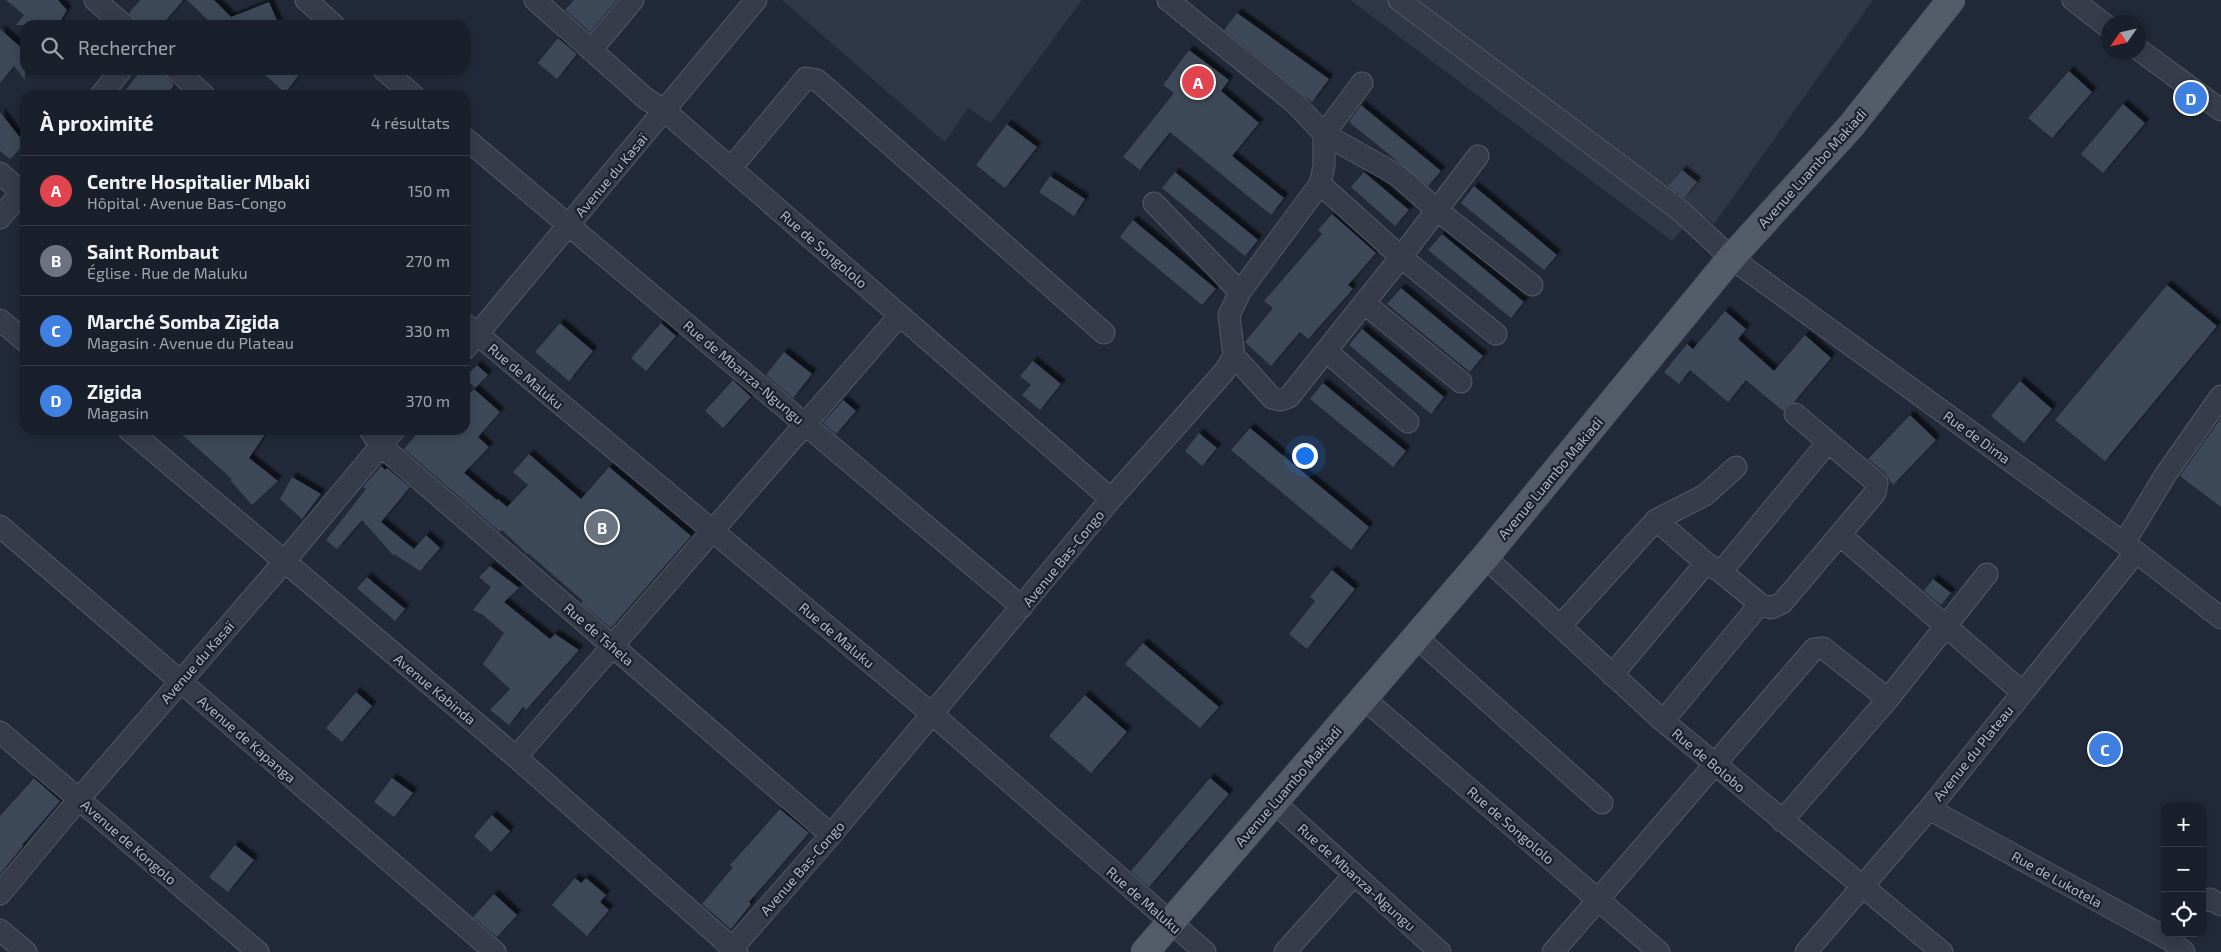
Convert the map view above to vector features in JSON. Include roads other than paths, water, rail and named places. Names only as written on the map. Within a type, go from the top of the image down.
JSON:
[{"type":"main road","name":"Avenue Luambo Makiadi","points":[[1146,952],[1484,557],[1731,258],[1851,126],[1951,0]]},
{"type":"street","points":[[95,0],[118,20]]},
{"type":"street","points":[[306,0],[328,20]]},
{"type":"street","name":"Rue de Songololo","points":[[535,0],[1111,499]]},
{"type":"street","points":[[591,50],[633,0]]},
{"type":"street","name":"Avenue du Kasaï","points":[[470,335],[569,224],[756,0]]},
{"type":"street","points":[[1168,0],[1295,103],[1324,134],[1397,175],[1437,210],[1532,285]]},
{"type":"street","name":"Rue de Dima","points":[[1399,0],[1682,212],[1731,258],[2130,547],[2221,618]]},
{"type":"street","points":[[2073,0],[2101,22]]},
{"type":"street","points":[[2146,55],[2221,110]]},
{"type":"street","points":[[105,90],[117,75]]},
{"type":"street","points":[[182,75],[198,90]]},
{"type":"street","points":[[390,75],[407,90]]},
{"type":"street","points":[[731,168],[806,78],[817,80],[1104,333]]},
{"type":"street","points":[[1362,83],[1324,134],[1324,166],[1320,184],[1240,292],[1229,315],[1234,356],[1272,398],[1280,400],[1289,397],[1401,257],[1478,156]]},
{"type":"street","name":"Rue de Mbanza-Ngungu","points":[[470,142],[1022,607]]},
{"type":"street","points":[[0,173],[20,188]]},
{"type":"street","points":[[1320,184],[1401,257],[1496,334]]},
{"type":"street","points":[[0,218],[20,194]]},
{"type":"street","points":[[1154,203],[1240,292]]},
{"type":"street","points":[[1364,303],[1461,382]]},
{"type":"street","points":[[516,757],[712,532],[804,423],[900,315]]},
{"type":"street","points":[[0,320],[20,337]]},
{"type":"street","name":"Rue de Maluku","points":[[470,337],[712,532],[932,714],[1205,952]]},
{"type":"street","points":[[1326,351],[1408,422]]},
{"type":"street","name":"Avenue Bas-Congo","points":[[733,951],[1111,499],[1224,372],[1234,356]]},
{"type":"street","name":"Avenue du Plateau","points":[[1806,952],[1929,808],[2022,692],[2130,547],[2166,474],[2221,396]]},
{"type":"street","points":[[1656,520],[1713,568],[1760,604],[1771,608],[1782,602],[1875,493],[1878,483],[1795,414]]},
{"type":"street","name":"Avenue Kabinda","points":[[135,435],[516,757],[733,951]]},
{"type":"street","name":"Avenue du Kasaï","points":[[0,894],[79,799],[284,562],[381,435]]},
{"type":"street","name":"Rue de Tshela","points":[[381,435],[613,646],[831,835]]},
{"type":"street","points":[[1612,675],[1828,442]]},
{"type":"street","points":[[1561,626],[1656,520],[1705,495],[1736,467]]},
{"type":"street","name":"Avenue de Kapanga","points":[[0,526],[495,952]]},
{"type":"street","points":[[1840,535],[2022,692]]},
{"type":"street","name":"Rue de Bolobo","points":[[1484,557],[1663,721],[1942,952]]},
{"type":"street","points":[[1782,821],[1888,699],[1987,574]]},
{"type":"street","points":[[1663,721],[1760,604]]},
{"type":"street","points":[[1416,637],[1602,803]]},
{"type":"street","points":[[1553,952],[1814,649],[1823,648],[1888,699]]},
{"type":"street","name":"Rue de Songololo","points":[[1363,698],[1596,900],[1659,952]]},
{"type":"street","name":"Avenue de Kongolo","points":[[0,732],[258,952]]},
{"type":"street","name":"Rue de Mbanza-Ngungu","points":[[1274,802],[1440,952]]},
{"type":"street","name":"Rue de Lukotela","points":[[1929,808],[2176,942]]},
{"type":"street","points":[[1285,952],[1354,875]]},
{"type":"street","points":[[2206,900],[2210,899],[2221,905]]},
{"type":"street","points":[[0,930],[26,952]]},
{"type":"place","name":"Centre Hospitalier Mbaki","points":[[1198,82]]},
{"type":"place","name":"Zigida","points":[[2191,98]]},
{"type":"place","name":"Saint Rombaut","points":[[602,527]]},
{"type":"place","name":"Marché Somba Zigida","points":[[2105,749]]}]
